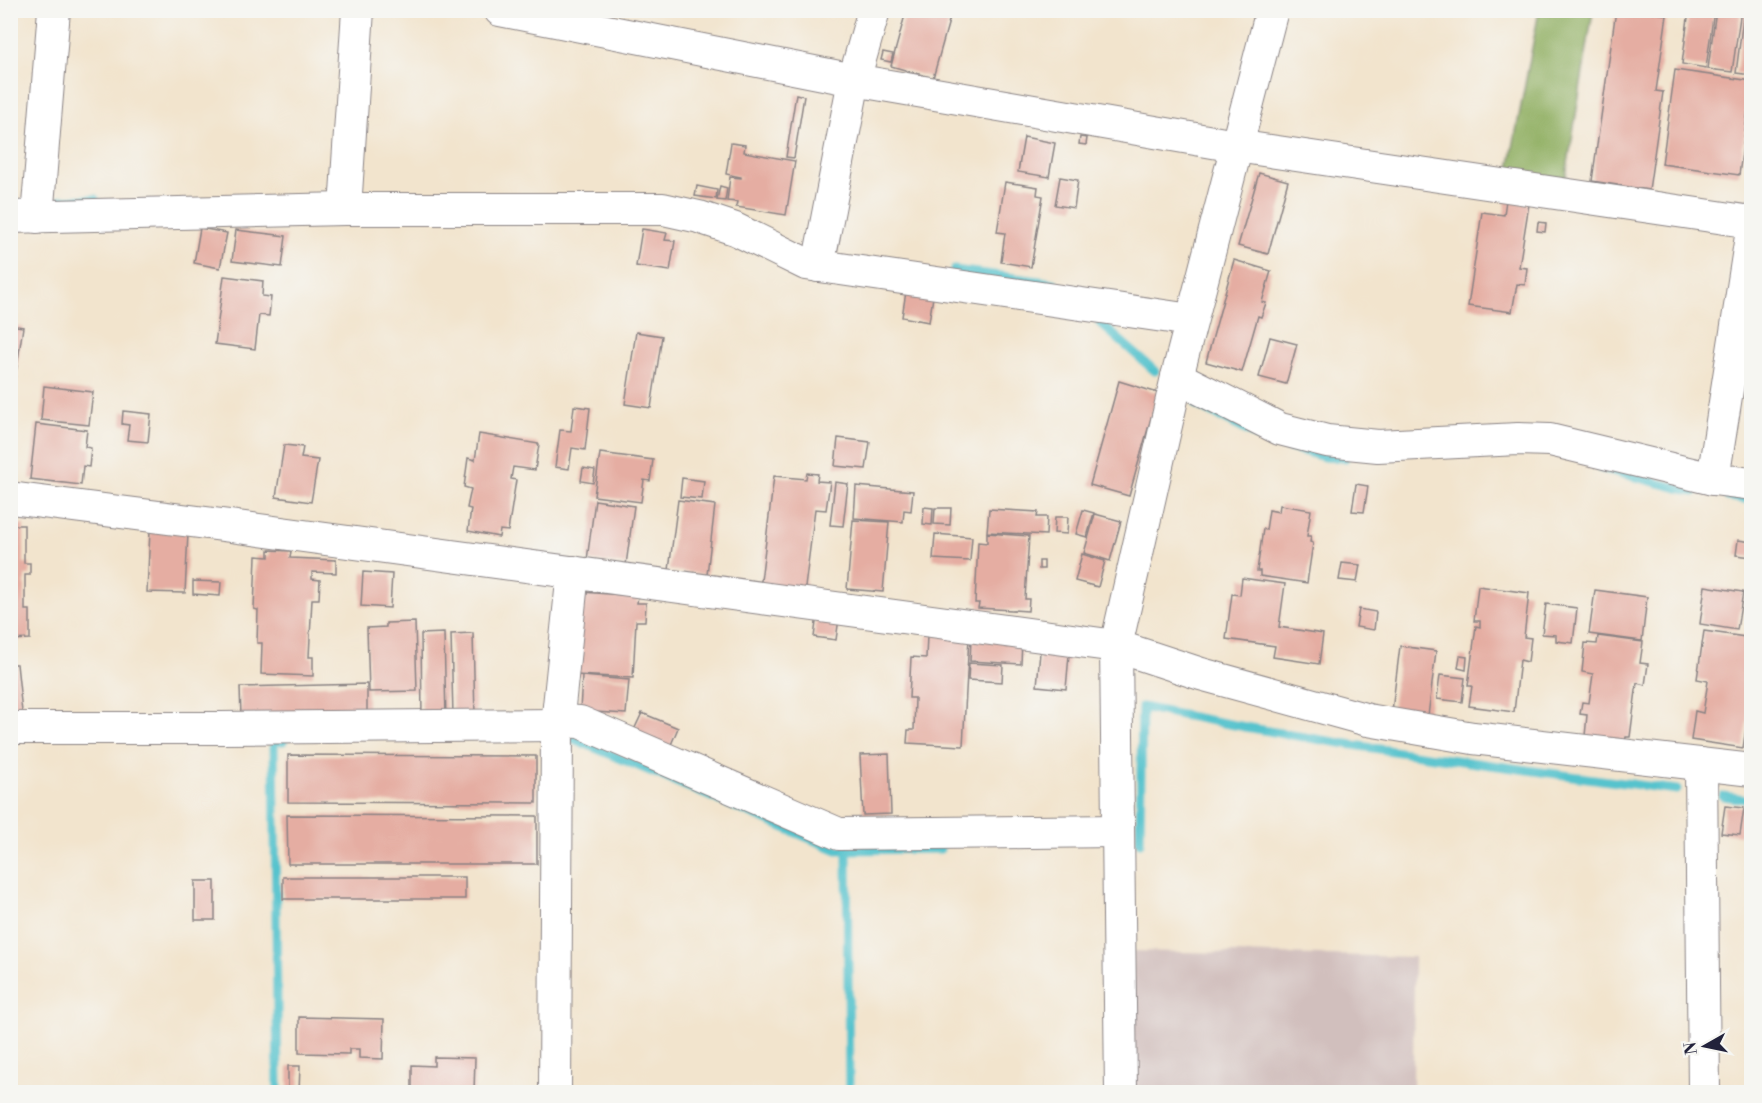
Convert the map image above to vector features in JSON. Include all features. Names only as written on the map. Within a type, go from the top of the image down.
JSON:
[{"type":"street","points":[[54,10],[24,217],[345,209],[663,209],[699,217],[735,229],[806,264],[1191,320]]},
{"type":"street","points":[[345,209],[358,10]]},
{"type":"street","points":[[500,10],[854,80],[1236,146],[1752,222]]},
{"type":"street","points":[[818,266],[854,80],[874,10]]},
{"type":"street","points":[[1121,1092],[1116,646],[1177,377],[1272,10]]},
{"type":"street","points":[[1713,479],[1752,230]]},
{"type":"street","points":[[1177,377],[1280,429],[1327,441],[1378,446],[1518,439],[1550,440],[1713,479],[1752,484]]},
{"type":"street","points":[[10,498],[1116,646],[1201,674],[1368,720],[1473,738],[1752,770]]},
{"type":"street","points":[[555,1092],[557,723],[573,572]]},
{"type":"street","points":[[10,728],[221,729],[580,722],[839,834],[1118,831]]},
{"type":"street","points":[[1701,764],[1704,1092]]},
{"type":"shaded area","points":[[1133,951],[1414,957],[1413,1092],[1134,1092]]},
{"type":"green space","points":[[1539,11],[1593,11],[1564,188],[1507,179]]},
{"type":"building","points":[[892,10],[952,10],[933,78],[891,66],[905,15]]},
{"type":"building","points":[[1616,10],[1639,10],[1667,15],[1656,91],[1663,92],[1649,190],[1592,181]]},
{"type":"building","points":[[1689,10],[1714,10],[1706,68],[1682,64]]},
{"type":"building","points":[[1716,10],[1741,10],[1732,72],[1708,69]]},
{"type":"building","points":[[1744,10],[1752,10],[1752,75],[1736,73]]},
{"type":"building","points":[[883,52],[893,54],[891,62],[881,60]]},
{"type":"building","points":[[1675,70],[1752,81],[1739,175],[1662,164]]},
{"type":"building","points":[[796,94],[804,96],[794,158],[786,157]]},
{"type":"building","points":[[1024,137],[1055,143],[1049,177],[1018,172]]},
{"type":"building","points":[[1080,137],[1087,138],[1086,145],[1079,144]]},
{"type":"building","points":[[731,143],[745,145],[744,152],[795,161],[786,215],[736,207],[737,202],[727,201],[730,177],[741,178],[726,174]]},
{"type":"building","points":[[1259,173],[1288,181],[1268,254],[1238,246]]},
{"type":"building","points":[[1060,177],[1078,180],[1074,208],[1055,205]]},
{"type":"building","points":[[1005,182],[1038,187],[1037,195],[1043,196],[1031,267],[1001,262],[1005,233],[997,232]]},
{"type":"building","points":[[697,186],[717,190],[716,199],[695,196]]},
{"type":"building","points":[[720,186],[727,188],[725,201],[717,200]]},
{"type":"building","points":[[1506,200],[1529,204],[1519,267],[1527,268],[1525,285],[1517,284],[1512,312],[1468,306],[1482,212],[1504,215]]},
{"type":"building","points":[[1538,222],[1546,223],[1545,232],[1537,231]]},
{"type":"building","points":[[200,228],[227,233],[220,268],[194,263]]},
{"type":"building","points":[[642,229],[667,233],[665,240],[675,241],[670,271],[636,266]]},
{"type":"building","points":[[236,230],[286,236],[282,267],[232,261]]},
{"type":"building","points":[[1234,260],[1271,271],[1262,302],[1266,303],[1261,317],[1258,316],[1242,372],[1206,362]]},
{"type":"building","points":[[224,276],[263,281],[262,296],[271,297],[269,316],[259,315],[255,349],[215,344]]},
{"type":"building","points":[[906,292],[933,297],[929,322],[902,317]]},
{"type":"building","points":[[10,325],[23,327],[15,379],[10,378]]},
{"type":"building","points":[[636,332],[662,336],[651,408],[625,404]]},
{"type":"building","points":[[1270,337],[1297,344],[1286,384],[1259,377]]},
{"type":"building","points":[[1119,381],[1158,393],[1129,496],[1090,485]]},
{"type":"building","points":[[44,386],[93,392],[89,425],[41,420]]},
{"type":"building","points":[[574,406],[590,408],[585,450],[572,448],[569,469],[555,467],[560,430],[571,431]]},
{"type":"building","points":[[123,411],[151,414],[148,442],[127,440],[129,425],[122,424]]},
{"type":"building","points":[[36,424],[87,430],[85,447],[91,448],[89,467],[83,466],[81,485],[30,479]]},
{"type":"building","points":[[479,434],[539,444],[535,470],[513,467],[511,479],[516,480],[508,531],[500,530],[499,537],[468,531],[471,509],[467,508],[471,489],[464,487],[468,458],[475,460]]},
{"type":"building","points":[[838,438],[870,442],[866,469],[835,466]]},
{"type":"building","points":[[284,445],[303,447],[301,458],[318,460],[311,502],[276,497]]},
{"type":"building","points":[[600,453],[653,460],[650,481],[644,480],[641,502],[594,496]]},
{"type":"building","points":[[583,468],[595,470],[593,483],[581,481]]},
{"type":"building","points":[[807,473],[818,474],[817,481],[830,482],[826,510],[815,509],[804,595],[760,589],[774,476],[806,479]]},
{"type":"building","points":[[682,478],[704,481],[702,499],[680,497]]},
{"type":"building","points":[[835,482],[848,484],[843,526],[830,525]]},
{"type":"building","points":[[1356,484],[1368,486],[1364,512],[1352,511]]},
{"type":"building","points":[[856,486],[913,491],[911,511],[904,510],[903,522],[854,518]]},
{"type":"building","points":[[595,500],[634,506],[626,565],[587,560]]},
{"type":"building","points":[[678,500],[715,505],[707,575],[669,570]]},
{"type":"building","points":[[1280,505],[1311,510],[1307,536],[1311,536],[1310,542],[1313,543],[1307,583],[1260,576],[1260,571],[1257,571],[1263,529],[1266,530],[1269,510],[1279,512]]},
{"type":"building","points":[[924,507],[933,508],[932,525],[923,524]]},
{"type":"building","points":[[935,508],[951,508],[950,525],[934,524]]},
{"type":"building","points":[[989,509],[1038,512],[1037,517],[1047,517],[1046,535],[987,532]]},
{"type":"building","points":[[1083,510],[1094,513],[1087,537],[1076,534]]},
{"type":"building","points":[[1095,514],[1121,521],[1110,561],[1084,553]]},
{"type":"building","points":[[1055,517],[1068,517],[1067,534],[1054,533]]},
{"type":"building","points":[[853,520],[889,522],[883,592],[847,589]]},
{"type":"building","points":[[10,525],[24,525],[24,563],[30,563],[30,575],[25,575],[25,610],[30,610],[30,639],[10,640]]},
{"type":"building","points":[[150,531],[188,533],[185,593],[147,592]]},
{"type":"building","points":[[987,533],[1029,536],[1025,599],[1029,599],[1028,611],[978,608],[979,603],[975,603],[978,542],[987,543]]},
{"type":"building","points":[[935,534],[972,537],[970,561],[933,559]]},
{"type":"building","points":[[1738,540],[1752,542],[1752,557],[1736,555]]},
{"type":"building","points":[[269,550],[291,551],[290,558],[336,560],[336,573],[312,572],[312,579],[320,580],[319,599],[312,599],[309,657],[313,657],[313,676],[261,674],[262,643],[257,643],[258,610],[254,609],[256,556],[269,557]]},
{"type":"building","points":[[1082,554],[1105,561],[1098,587],[1075,581]]},
{"type":"building","points":[[1039,561],[1044,561],[1044,569],[1039,569]]},
{"type":"building","points":[[1342,563],[1360,565],[1357,582],[1339,580]]},
{"type":"building","points":[[363,572],[392,574],[390,608],[361,606]]},
{"type":"building","points":[[1242,578],[1285,584],[1279,627],[1323,634],[1319,664],[1273,657],[1275,646],[1226,639],[1232,594],[1240,595]]},
{"type":"building","points":[[193,581],[221,582],[220,596],[193,594]]},
{"type":"building","points":[[1478,586],[1529,593],[1524,637],[1531,638],[1528,662],[1520,660],[1514,712],[1469,706],[1472,686],[1468,686],[1476,626],[1480,627],[1480,621],[1474,621]]},
{"type":"building","points":[[1705,586],[1743,592],[1737,630],[1700,624]]},
{"type":"building","points":[[1595,590],[1647,597],[1642,641],[1589,634]]},
{"type":"building","points":[[581,592],[638,596],[637,603],[646,603],[645,621],[636,621],[633,678],[575,675]]},
{"type":"building","points":[[1546,604],[1577,608],[1573,643],[1556,641],[1556,635],[1542,634]]},
{"type":"building","points":[[1359,609],[1376,612],[1374,630],[1356,627]]},
{"type":"building","points":[[817,615],[839,618],[836,640],[814,637]]},
{"type":"building","points":[[415,622],[417,691],[369,692],[367,628],[386,627],[386,623]]},
{"type":"building","points":[[1704,631],[1752,638],[1752,709],[1749,709],[1743,748],[1691,740],[1695,711],[1703,713],[1708,681],[1697,679]]},
{"type":"building","points":[[444,633],[446,719],[422,720],[421,634]]},
{"type":"building","points":[[473,633],[475,717],[453,717],[451,634]]},
{"type":"building","points":[[927,635],[969,637],[963,746],[907,743],[908,730],[914,730],[915,698],[909,698],[911,657],[926,658]]},
{"type":"building","points":[[1598,636],[1643,642],[1640,663],[1648,664],[1645,685],[1637,683],[1630,737],[1626,737],[1625,741],[1585,736],[1587,715],[1580,714],[1582,702],[1589,703],[1593,674],[1582,672],[1585,643],[1597,644]]},
{"type":"building","points":[[971,639],[1022,641],[1021,664],[970,661]]},
{"type":"building","points":[[1400,646],[1436,651],[1428,716],[1392,711]]},
{"type":"building","points":[[1040,652],[1069,655],[1066,689],[1037,686]]},
{"type":"building","points":[[1460,656],[1467,657],[1466,670],[1458,668]]},
{"type":"building","points":[[969,663],[1003,665],[1002,682],[968,680]]},
{"type":"building","points":[[10,664],[17,664],[22,712],[10,713]]},
{"type":"building","points":[[1440,675],[1465,678],[1462,702],[1437,699]]},
{"type":"building","points":[[582,676],[629,680],[626,714],[580,711]]},
{"type":"building","points":[[367,684],[367,715],[241,717],[240,687]]},
{"type":"building","points":[[642,713],[678,728],[670,747],[633,732]]},
{"type":"building","points":[[889,754],[891,814],[863,815],[860,755]]},
{"type":"building","points":[[288,755],[536,756],[536,803],[288,802]]},
{"type":"building","points":[[1725,806],[1744,808],[1740,835],[1721,833]]},
{"type":"building","points":[[287,815],[537,816],[537,864],[288,864]]},
{"type":"building","points":[[283,877],[465,877],[465,899],[283,899]]},
{"type":"building","points":[[195,881],[215,881],[215,920],[195,920]]},
{"type":"building","points":[[299,1017],[384,1019],[383,1059],[359,1058],[359,1049],[349,1049],[349,1054],[299,1053]]},
{"type":"building","points":[[434,1057],[475,1058],[474,1092],[412,1092],[412,1065],[434,1066]]},
{"type":"building","points":[[288,1066],[300,1066],[299,1092],[288,1092]]},
{"type":"waterway","points":[[61,200],[95,199]]},
{"type":"waterway","points":[[954,270],[1054,283]]},
{"type":"waterway","points":[[1100,323],[1155,371]]},
{"type":"waterway","points":[[1197,405],[1269,442],[1324,457],[1345,458]]},
{"type":"waterway","points":[[1600,468],[1694,492]]},
{"type":"waterway","points":[[1728,497],[1752,500]]},
{"type":"waterway","points":[[1140,842],[1142,707],[1342,743],[1677,790]]},
{"type":"waterway","points":[[567,736],[837,850],[940,849]]},
{"type":"waterway","points":[[278,1092],[274,741],[283,741]]},
{"type":"waterway","points":[[1723,796],[1752,800]]},
{"type":"waterway","points":[[847,851],[849,1092]]}]
